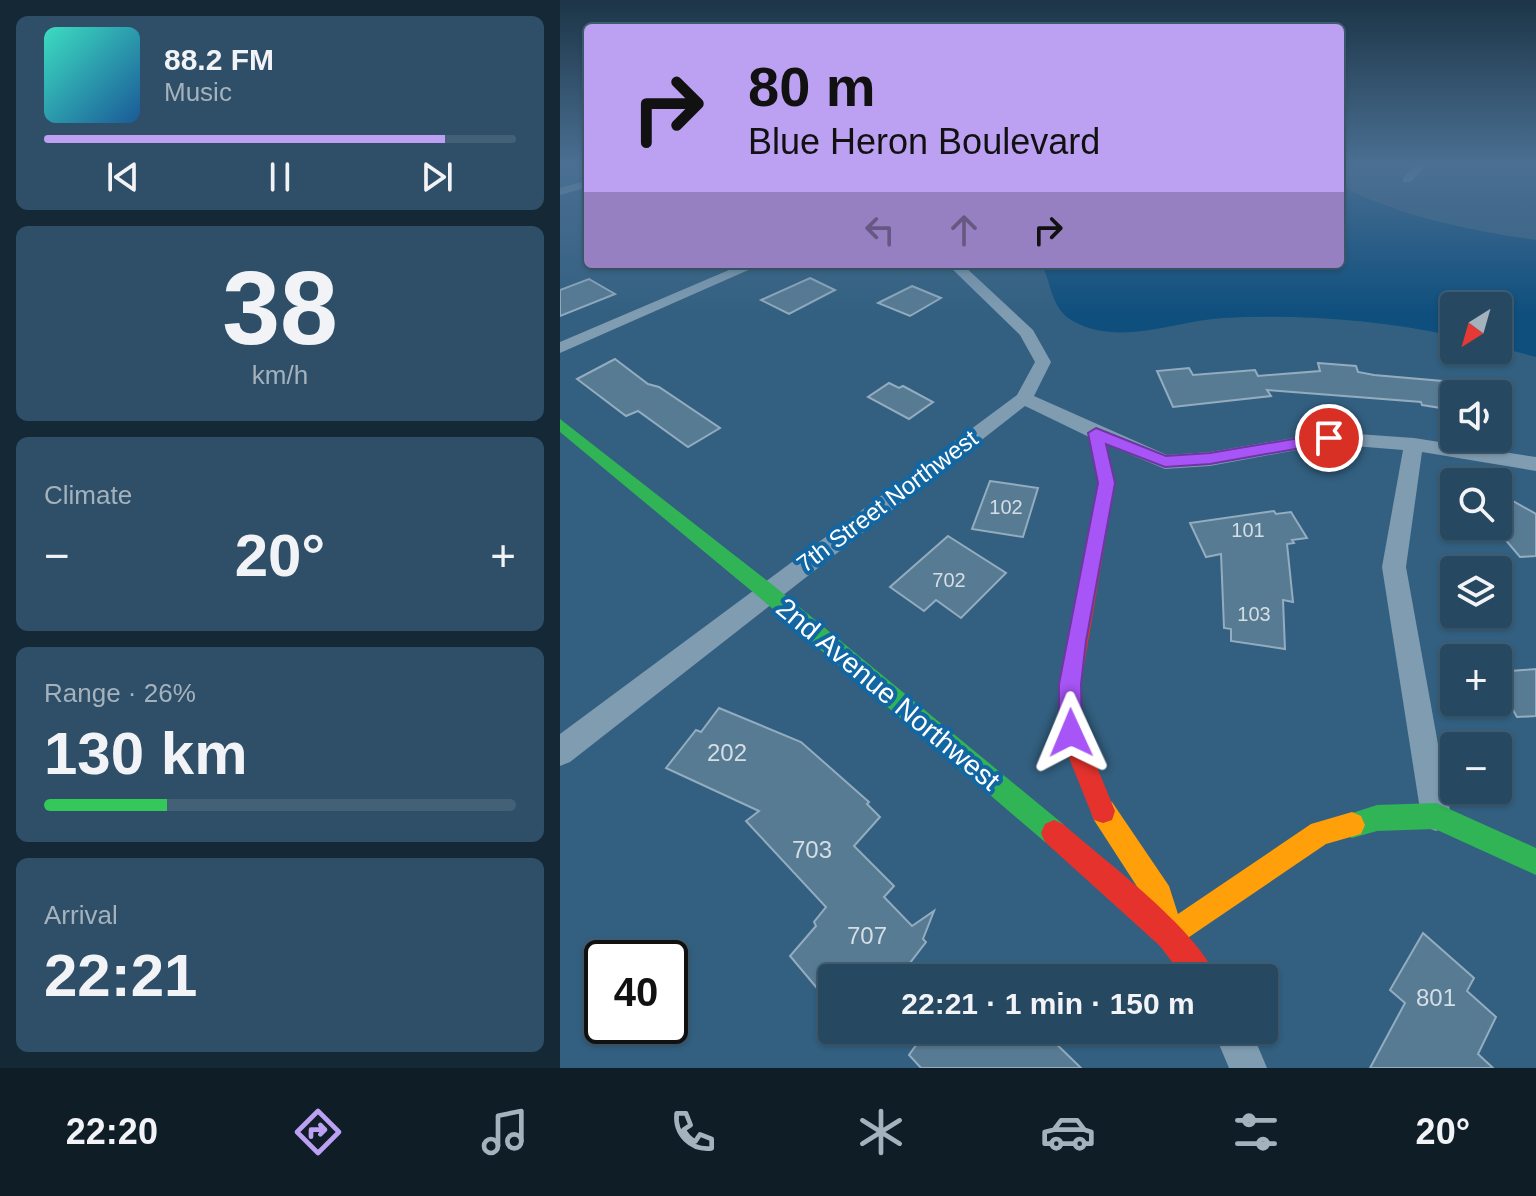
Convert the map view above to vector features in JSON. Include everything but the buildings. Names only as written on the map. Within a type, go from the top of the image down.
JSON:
[{"type":"street","points":[[560,348],[746,268]]},
{"type":"street","points":[[958,268],[1027,333],[1043,362],[1024,398],[1165,462],[1210,459],[1329,438],[1414,444],[1536,464]]},
{"type":"street","name":"7th Street Northwest","points":[[560,752],[1024,398]]},
{"type":"street","name":"2nd Avenue Northwest","points":[[560,424],[767,592],[1066,843],[1170,936],[1191,964]]},
{"type":"street","points":[[1096,433],[1107,483],[1076,641],[1070,684],[1071,733],[1102,810],[1159,896],[1170,936],[1320,833],[1377,818],[1436,816],[1536,862]]},
{"type":"street","points":[[1414,444],[1394,567],[1436,816]]},
{"type":"street","points":[[1238,1044],[1248,1068]]},
{"type":"water","points":[[1344,214],[1413,214],[1485,232],[1536,240],[1536,357],[1512,351],[1512,292],[1440,292],[1440,333],[1368,322],[1281,317],[1223,318],[1147,330],[1109,332],[1073,321],[1061,310],[1043,268],[1344,268]]},
{"type":"traffic: fast","points":[[560,424],[767,592],[1054,833]]},
{"type":"traffic: fast","points":[[1352,825],[1377,818],[1436,816],[1536,862]]},
{"type":"traffic: slow","points":[[1103,811],[1159,896],[1170,936],[1320,833],[1352,825]]},
{"type":"traffic: jam","points":[[1096,433],[1107,483],[1070,684],[1071,733],[1103,811]]},
{"type":"traffic: jam","points":[[1054,833],[1170,936],[1191,964]]},
{"type":"route","points":[[1071,733],[1070,684],[1076,641],[1107,483],[1096,433],[1165,462],[1210,459],[1329,438]]}]
